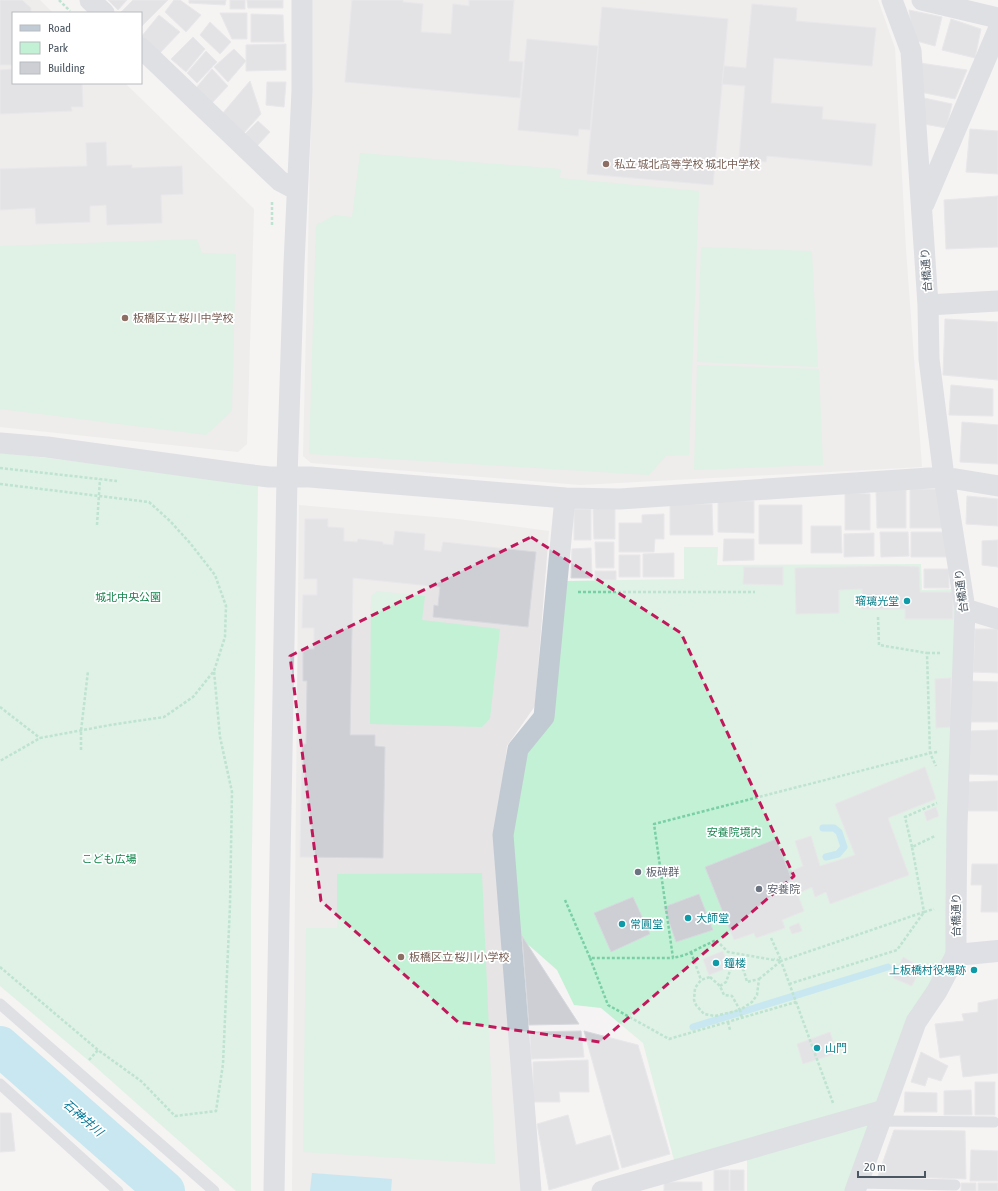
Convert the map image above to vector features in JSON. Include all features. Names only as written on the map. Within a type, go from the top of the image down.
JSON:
[{"type":"street","points":[[90,0],[103,12]]},
{"type":"street","points":[[274,1191],[287,477],[302,91],[302,0]]},
{"type":"street","name":"台橋通り","points":[[857,1187],[916,1022],[937,991],[956,955],[957,825],[965,609],[944,476],[929,359],[928,305],[911,51],[892,0]]},
{"type":"street","points":[[922,0],[998,18]]},
{"type":"street","points":[[922,209],[998,30]]},
{"type":"street","points":[[142,49],[280,181],[297,190]]},
{"type":"street","points":[[928,305],[998,301]]},
{"type":"street","points":[[0,443],[47,447],[269,477],[310,477],[564,498],[620,499],[944,476],[998,486]]},
{"type":"street","points":[[531,1191],[503,835],[518,749],[544,717],[564,498]]},
{"type":"street","points":[[965,609],[998,619]]},
{"type":"street","points":[[956,955],[998,951]]},
{"type":"street","points":[[602,1191],[839,1122],[882,1115]]},
{"type":"lane","points":[[0,1004],[214,1191]]},
{"type":"lane","points":[[0,1084],[118,1191]]},
{"type":"lane","points":[[882,1115],[994,1122]]},
{"type":"lane","points":[[857,1187],[955,1185]]},
{"type":"path","points":[[59,0],[71,12]]},
{"type":"path","points":[[272,200],[272,231]]},
{"type":"path","points":[[97,525],[100,479]]},
{"type":"path","points":[[0,484],[149,502],[170,521],[190,543],[215,575],[226,606],[226,637],[214,671],[193,696],[164,717],[40,738],[0,761]]},
{"type":"path","points":[[556,592],[755,592]]},
{"type":"path","points":[[878,617],[879,645],[926,653],[930,753],[938,773]]},
{"type":"path","points":[[82,750],[82,731],[88,671]]},
{"type":"path","points":[[0,967],[98,1050],[141,1081],[175,1116],[216,1111],[223,1064],[230,905],[232,792],[220,737],[214,671]]},
{"type":"path","points":[[0,707],[40,738]]},
{"type":"path","points":[[673,958],[654,824],[930,753]]},
{"type":"path","points":[[789,984],[897,950],[924,912],[905,816],[939,802]]},
{"type":"path","points":[[912,847],[940,834]]},
{"type":"path","points":[[564,900],[590,958],[608,1005],[669,1039],[796,1002]]},
{"type":"path","points":[[720,986],[726,982],[731,968],[740,966],[744,971],[747,982],[759,979],[781,960],[924,912]]},
{"type":"path","points":[[771,938],[781,960],[839,1122]]},
{"type":"path","points":[[590,958],[673,958],[691,952],[716,940],[728,952],[781,960]]},
{"type":"path","points":[[691,952],[701,980]]},
{"type":"path","points":[[742,1018],[740,1010],[732,996],[724,996],[720,986],[710,977],[701,980],[695,988],[694,1000],[696,1006],[704,1014],[715,1016],[740,1010],[752,1002],[757,996],[759,979]]},
{"type":"path","points":[[728,1022],[730,1030]]},
{"type":"highlighted area","points":[[531,537],[681,633],[794,876],[600,1042],[458,1022],[321,901],[290,656]]},
{"type":"shaded area","name":"板橋区立 桜川中学校","points":[[0,0],[40,0],[52,12],[12,12],[12,84],[126,84],[254,209],[247,444],[238,452],[0,427]]},
{"type":"shaded area","name":"私立 城北高等学校 城北中学校","points":[[312,0],[878,0],[895,48],[906,250],[922,467],[580,485],[311,463],[303,456],[312,78]]},
{"type":"shaded area","name":"板橋区立 桜川小学校","points":[[299,505],[458,519],[549,531],[535,706],[507,746],[497,830],[521,1191],[292,1191]]},
{"type":"green space","points":[[360,153],[561,169],[560,178],[699,191],[689,455],[666,456],[649,475],[309,454],[316,225],[335,215],[352,217]]},
{"type":"green space","points":[[197,239],[202,253],[236,254],[232,411],[206,435],[0,409],[0,246]]},
{"type":"green space","points":[[701,247],[812,251],[818,367],[697,362]]},
{"type":"green space","points":[[697,365],[819,369],[823,465],[694,470]]},
{"type":"green space","name":"城北中央公園","points":[[0,453],[258,484],[251,906],[251,1191],[236,1191],[89,1061],[0,986]]},
{"type":"green space","name":"安養院境内","points":[[684,547],[718,547],[717,565],[921,564],[922,590],[954,589],[957,617],[951,955],[845,1191],[747,1191],[747,1142],[674,1160],[643,1043],[601,1008],[574,1005],[557,970],[515,933],[508,834],[521,755],[546,721],[567,581],[684,579]]},
{"type":"green space","points":[[377,591],[425,596],[422,620],[500,629],[490,719],[482,727],[370,724],[371,596]]},
{"type":"green space","points":[[482,873],[495,1164],[303,1152],[306,928],[337,928],[337,874]]},
{"type":"water","points":[[312,1173],[392,1179],[391,1191],[310,1191]]},
{"type":"building","points":[[0,0],[22,0],[31,8],[31,12],[12,12],[12,65],[0,65]]},
{"type":"building","points":[[108,0],[127,0],[118,10]]},
{"type":"building","points":[[133,0],[168,0],[142,26],[142,12],[121,12]]},
{"type":"building","points":[[174,0],[180,0],[201,15],[186,32],[165,12]]},
{"type":"building","points":[[189,0],[226,0],[225,5],[189,3]]},
{"type":"building","points":[[230,0],[245,0],[245,9],[230,9]]},
{"type":"building","points":[[247,0],[283,0],[283,8],[248,8]]},
{"type":"building","points":[[352,0],[403,0],[403,2],[423,4],[421,32],[451,34],[453,4],[469,6],[469,0],[514,0],[509,61],[523,62],[520,98],[345,82]]},
{"type":"building","points":[[752,4],[797,8],[796,21],[876,28],[872,66],[774,58],[771,103],[823,107],[822,119],[876,124],[872,166],[767,156],[766,162],[739,159],[745,86],[722,84],[724,66],[746,68]]},
{"type":"building","points":[[602,7],[728,19],[713,185],[587,174]]},
{"type":"building","points":[[909,10],[942,17],[935,46],[913,40]]},
{"type":"building","points":[[220,13],[247,13],[247,39],[232,39]]},
{"type":"building","points":[[251,14],[283,15],[284,42],[251,42]]},
{"type":"building","points":[[159,15],[180,32],[159,54],[142,40],[142,36]]},
{"type":"building","points":[[951,19],[981,29],[975,58],[942,50]]},
{"type":"building","points":[[210,22],[231,42],[220,54],[200,35]]},
{"type":"building","points":[[193,37],[205,49],[186,72],[171,59]]},
{"type":"building","points":[[527,39],[598,46],[590,130],[579,129],[578,136],[518,130]]},
{"type":"building","points":[[286,44],[286,70],[246,71],[246,45]]},
{"type":"building","points":[[234,49],[246,61],[228,82],[214,67]]},
{"type":"building","points":[[206,51],[217,62],[197,83],[187,73]]},
{"type":"building","points":[[920,63],[967,70],[955,99],[920,92]]},
{"type":"building","points":[[12,69],[12,84],[82,84],[83,107],[71,107],[72,111],[0,114],[0,70]]},
{"type":"building","points":[[212,69],[228,86],[211,104],[196,88]]},
{"type":"building","points":[[250,81],[261,114],[243,134],[222,114]]},
{"type":"building","points":[[267,82],[286,82],[284,107],[266,105]]},
{"type":"building","points":[[924,98],[952,104],[946,128],[924,124]]},
{"type":"building","points":[[258,121],[270,132],[257,146],[244,135]]},
{"type":"building","points":[[970,129],[998,131],[998,174],[966,172]]},
{"type":"building","points":[[106,142],[107,166],[132,165],[132,168],[182,166],[183,194],[161,195],[162,223],[107,225],[106,205],[90,206],[90,222],[36,224],[35,208],[0,210],[0,169],[87,166],[86,143]]},
{"type":"building","points":[[998,196],[998,247],[946,249],[944,200]]},
{"type":"building","points":[[945,319],[998,322],[998,380],[943,375]]},
{"type":"building","points":[[951,385],[993,389],[993,416],[949,415]]},
{"type":"building","points":[[962,422],[998,425],[998,464],[960,462]]},
{"type":"building","points":[[910,489],[944,489],[944,528],[910,528]]},
{"type":"building","points":[[876,490],[906,490],[906,528],[877,528]]},
{"type":"building","points":[[845,493],[870,494],[870,530],[845,530]]},
{"type":"building","points":[[967,496],[998,499],[998,526],[966,524]]},
{"type":"building","points":[[718,501],[754,501],[754,533],[718,532]]},
{"type":"building","points":[[670,504],[712,504],[713,535],[670,535]]},
{"type":"building","points":[[759,505],[802,505],[802,544],[759,544]]},
{"type":"building","points":[[593,508],[615,508],[615,539],[594,539]]},
{"type":"building","points":[[574,509],[591,509],[591,540],[574,540]]},
{"type":"building","points":[[664,514],[664,539],[655,539],[654,552],[619,552],[619,523],[642,523],[642,515]]},
{"type":"building","points":[[305,519],[328,519],[328,527],[344,528],[344,541],[357,542],[358,539],[383,542],[383,544],[393,545],[395,531],[425,534],[424,550],[441,552],[443,542],[536,552],[528,627],[433,617],[434,605],[438,606],[440,587],[353,578],[350,735],[375,735],[375,746],[385,747],[383,858],[300,857],[302,744],[306,744],[307,681],[303,681],[303,649],[314,649],[314,628],[302,628],[303,595],[317,595],[317,579],[304,579]]},
{"type":"building","points":[[811,526],[841,526],[842,553],[811,553]]},
{"type":"building","points":[[880,532],[908,532],[909,556],[881,557]]},
{"type":"building","points":[[911,532],[949,532],[948,557],[911,557]]},
{"type":"building","points":[[874,533],[874,556],[844,557],[844,534]]},
{"type":"building","points":[[724,539],[754,539],[754,560],[723,561]]},
{"type":"building","points":[[998,540],[998,567],[982,565],[982,541]]},
{"type":"building","points":[[595,542],[614,542],[614,568],[596,568]]},
{"type":"building","points":[[591,548],[592,578],[571,578],[572,549]]},
{"type":"building","points":[[674,553],[674,577],[643,577],[643,554]]},
{"type":"building","points":[[619,555],[640,555],[640,577],[619,577]]},
{"type":"building","points":[[744,567],[783,567],[783,585],[743,584]]},
{"type":"building","name":"瑠璃光堂","points":[[919,567],[920,592],[953,592],[953,619],[905,619],[905,609],[862,609],[862,589],[839,590],[839,613],[796,614],[795,568]]},
{"type":"building","points":[[924,569],[949,569],[949,588],[924,588]]},
{"type":"building","points":[[595,571],[616,571],[616,580],[595,580]]},
{"type":"building","points":[[975,629],[998,629],[998,673],[973,672]]},
{"type":"building","points":[[951,678],[951,727],[936,728],[935,679]]},
{"type":"building","points":[[972,681],[998,682],[998,722],[971,722]]},
{"type":"building","points":[[998,730],[998,775],[967,774],[970,731]]},
{"type":"building","points":[[925,767],[936,799],[888,818],[909,875],[830,904],[826,892],[815,897],[812,887],[797,894],[789,872],[803,866],[795,841],[811,836],[820,866],[855,855],[835,804]]},
{"type":"building","points":[[998,781],[998,811],[966,811],[966,782]]},
{"type":"building","points":[[936,807],[939,816],[927,821],[924,812]]},
{"type":"building","points":[[776,839],[804,911],[782,920],[785,928],[756,938],[754,933],[734,940],[705,867]]},
{"type":"building","points":[[972,864],[998,864],[998,912],[981,912],[982,885],[971,885]]},
{"type":"building","name":"大師堂","points":[[699,894],[713,930],[676,942],[664,907]]},
{"type":"building","name":"常圓堂","points":[[633,897],[650,934],[611,952],[594,913]]},
{"type":"building","points":[[799,923],[802,931],[792,934],[789,927]]},
{"type":"building","points":[[522,936],[579,1024],[529,1025]]},
{"type":"building","name":"鐘楼","points":[[723,951],[729,967],[709,975],[703,959]]},
{"type":"building","points":[[903,957],[921,967],[912,986],[893,978]]},
{"type":"building","points":[[998,999],[998,1073],[963,1077],[960,1055],[940,1058],[935,1024],[964,1021],[962,1014],[978,1012],[978,1003]]},
{"type":"building","points":[[581,1031],[584,1057],[531,1059],[530,1032]]},
{"type":"building","points":[[584,1031],[638,1045],[670,1154],[622,1168]]},
{"type":"building","name":"山門","points":[[830,1032],[837,1053],[803,1064],[797,1044]]},
{"type":"building","points":[[921,1052],[948,1066],[941,1081],[928,1077],[925,1086],[911,1082]]},
{"type":"building","points":[[588,1060],[589,1092],[559,1092],[560,1102],[533,1102],[533,1062]]},
{"type":"building","points":[[975,1082],[995,1082],[995,1115],[975,1115]]},
{"type":"building","points":[[971,1090],[972,1115],[944,1115],[944,1091]]},
{"type":"building","points":[[905,1092],[937,1093],[937,1112],[904,1112]]},
{"type":"building","points":[[0,1113],[11,1113],[15,1151],[0,1152]]},
{"type":"building","points":[[568,1115],[576,1145],[610,1135],[619,1169],[549,1190],[537,1124]]},
{"type":"building","points":[[894,1130],[965,1131],[966,1179],[878,1176]]},
{"type":"building","points":[[971,1150],[998,1151],[998,1181],[970,1181]]},
{"type":"building","points":[[714,1170],[729,1170],[729,1191],[714,1191]]},
{"type":"building","points":[[730,1170],[744,1170],[744,1191],[730,1191]]},
{"type":"building","points":[[664,1182],[702,1182],[702,1191],[664,1191]]},
{"type":"building","points":[[961,1183],[976,1183],[976,1191],[961,1191]]},
{"type":"building","points":[[978,1183],[998,1183],[998,1191],[978,1191]]},
{"type":"waterway","points":[[823,828],[834,828],[839,832],[844,847],[838,854],[826,857]]},
{"type":"waterway","points":[[693,1027],[888,967]]},
{"type":"waterway","name":"石神井川","points":[[0,1046],[165,1191]]},
{"type":"place","name":"私立 城北高等学校 城北中学校","points":[[606,164]]},
{"type":"place","name":"板橋区立 桜川中学校","points":[[125,318]]},
{"type":"place","name":"瑠璃光堂","points":[[907,601]]},
{"type":"place","name":"板碑群","points":[[638,872]]},
{"type":"place","name":"安養院","points":[[759,889]]},
{"type":"place","name":"大師堂","points":[[688,918]]},
{"type":"place","name":"常圓堂","points":[[622,924]]},
{"type":"place","name":"板橋区立 桜川小学校","points":[[401,957]]},
{"type":"place","name":"鐘楼","points":[[716,963]]},
{"type":"place","name":"上板橋村役場跡","points":[[974,970]]},
{"type":"place","name":"山門","points":[[817,1048]]},
{"type":"park label","name":"こども広場","points":[[109,859]]}]
